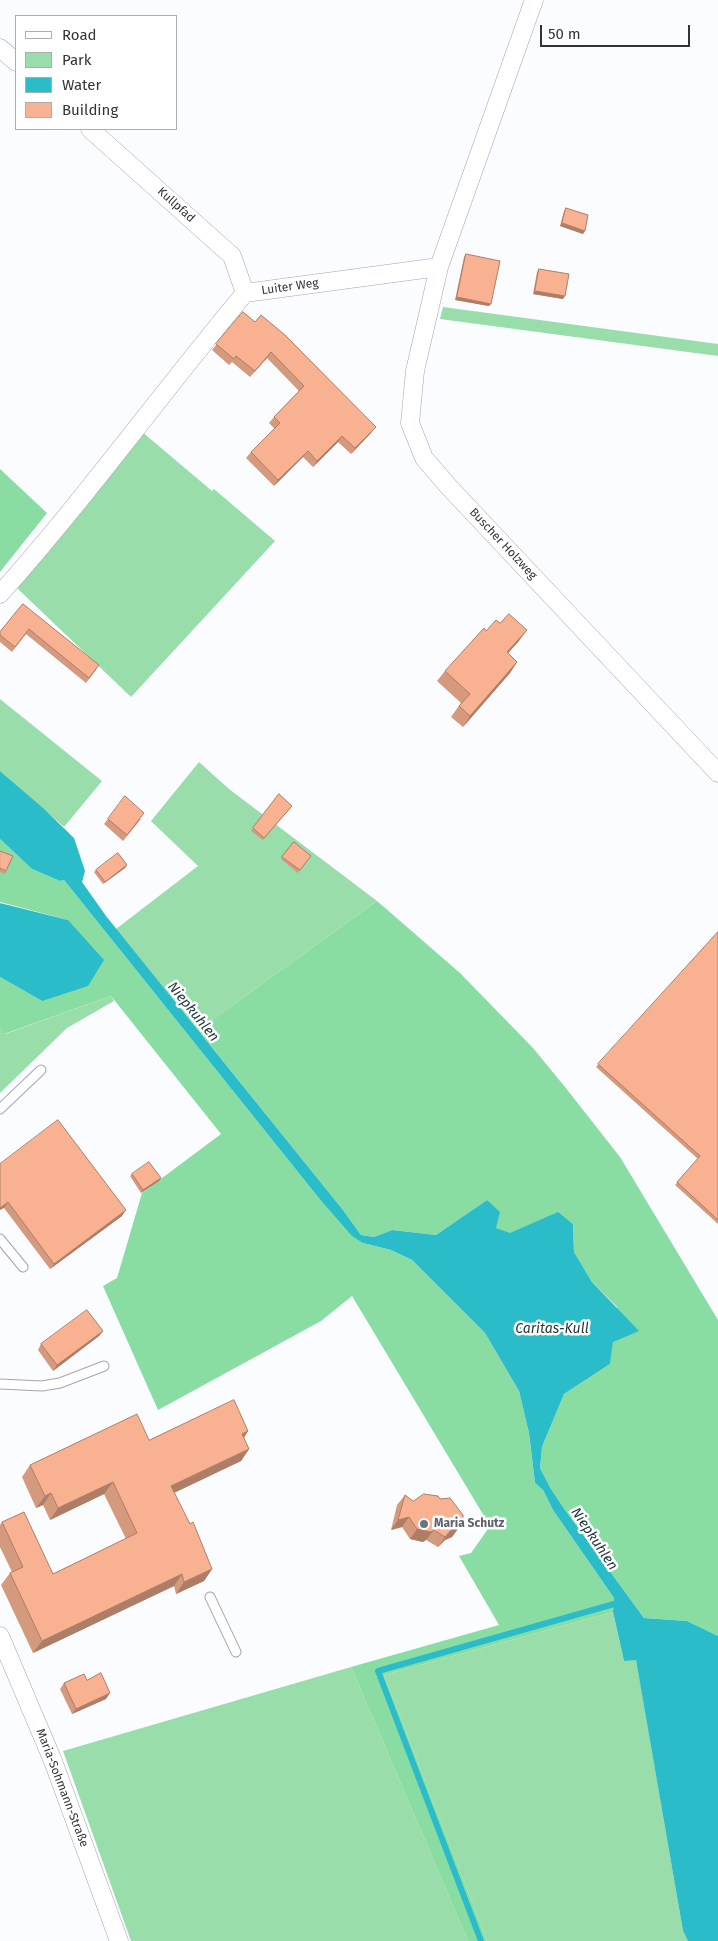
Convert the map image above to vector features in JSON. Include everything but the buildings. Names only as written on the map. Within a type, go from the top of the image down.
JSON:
[{"type":"street","points":[[439,267],[534,0]]},
{"type":"street","points":[[0,48],[15,61]]},
{"type":"street","name":"Kullpfad","points":[[91,130],[232,256],[245,293]]},
{"type":"street","name":"Luiter Weg","points":[[0,594],[37,553],[186,364],[245,293],[439,267]]},
{"type":"street","name":"Buscher Holzweg","points":[[439,267],[415,371],[410,423],[424,458],[449,487],[718,773]]},
{"type":"street","name":"Maria-Sohmann-Straße","points":[[0,1636],[53,1761],[120,1941]]},
{"type":"lane","points":[[0,1110],[41,1070]]},
{"type":"lane","points":[[0,1239],[24,1267]]},
{"type":"lane","points":[[0,1384],[42,1386],[60,1383],[104,1366]]},
{"type":"lane","points":[[210,1597],[236,1652]]},
{"type":"green space","points":[[443,307],[718,344],[718,356],[440,319]]},
{"type":"green space","points":[[141,431],[275,541],[131,697],[17,588]]},
{"type":"green space","points":[[0,469],[47,513],[0,572]]},
{"type":"green space","points":[[0,699],[102,781],[64,827],[0,771]]},
{"type":"green space","points":[[199,762],[229,789],[377,901],[198,1030],[116,929],[198,866],[151,821]]},
{"type":"green space","points":[[0,839],[32,869],[60,881],[64,880],[318,1197],[363,1243],[391,1250],[412,1260],[485,1333],[519,1391],[529,1433],[535,1483],[543,1490],[553,1510],[614,1598],[613,1612],[384,1675],[487,1941],[468,1941],[351,1667],[499,1625],[459,1556],[471,1553],[490,1526],[352,1296],[321,1321],[158,1410],[103,1286],[117,1278],[142,1193],[221,1134],[111,996],[4,1034],[0,1027],[0,977],[42,1001],[68,920],[0,902]]},
{"type":"green space","points":[[377,901],[460,973],[533,1048],[565,1087],[620,1157],[718,1320],[718,1636],[687,1621],[644,1618],[565,1510],[540,1468],[542,1447],[564,1394],[610,1364],[617,1307],[592,1282],[574,1252],[573,1224],[558,1213],[510,1234],[496,1228],[487,1200],[436,1235],[392,1230],[374,1237],[361,1235],[198,1030]]},
{"type":"green space","points":[[111,996],[114,1001],[67,1028],[0,1093],[0,1027],[5,1034]]},
{"type":"green space","points":[[613,1612],[624,1661],[636,1659],[683,1931],[688,1941],[487,1941],[384,1675]]},
{"type":"green space","points":[[351,1667],[468,1941],[131,1941],[63,1751]]},
{"type":"water","name":"Caritas-Kull","points":[[0,771],[74,838],[85,871],[82,882],[106,916],[343,1210],[361,1235],[374,1237],[392,1230],[436,1235],[487,1200],[500,1212],[496,1228],[510,1233],[558,1212],[573,1224],[574,1252],[592,1282],[639,1331],[613,1342],[610,1364],[564,1394],[542,1447],[540,1468],[565,1510],[644,1618],[687,1621],[718,1636],[718,1941],[688,1941],[683,1931],[636,1660],[624,1661],[613,1612],[614,1598],[553,1510],[543,1490],[535,1483],[529,1433],[519,1391],[485,1333],[412,1260],[391,1250],[363,1243],[352,1236],[318,1197],[64,880],[60,881],[32,869],[0,839]]},
{"type":"water","points":[[0,903],[68,920],[104,960],[88,986],[42,1001],[0,977]]},
{"type":"waterway","points":[[481,1941],[378,1671],[621,1602]]},
{"type":"place","name":"Maria Schutz","points":[[424,1524]]},
{"type":"water label","name":"Niepkuhlen","points":[[193,1012]]},
{"type":"water label","name":"Niepkuhlen","points":[[594,1539]]}]
